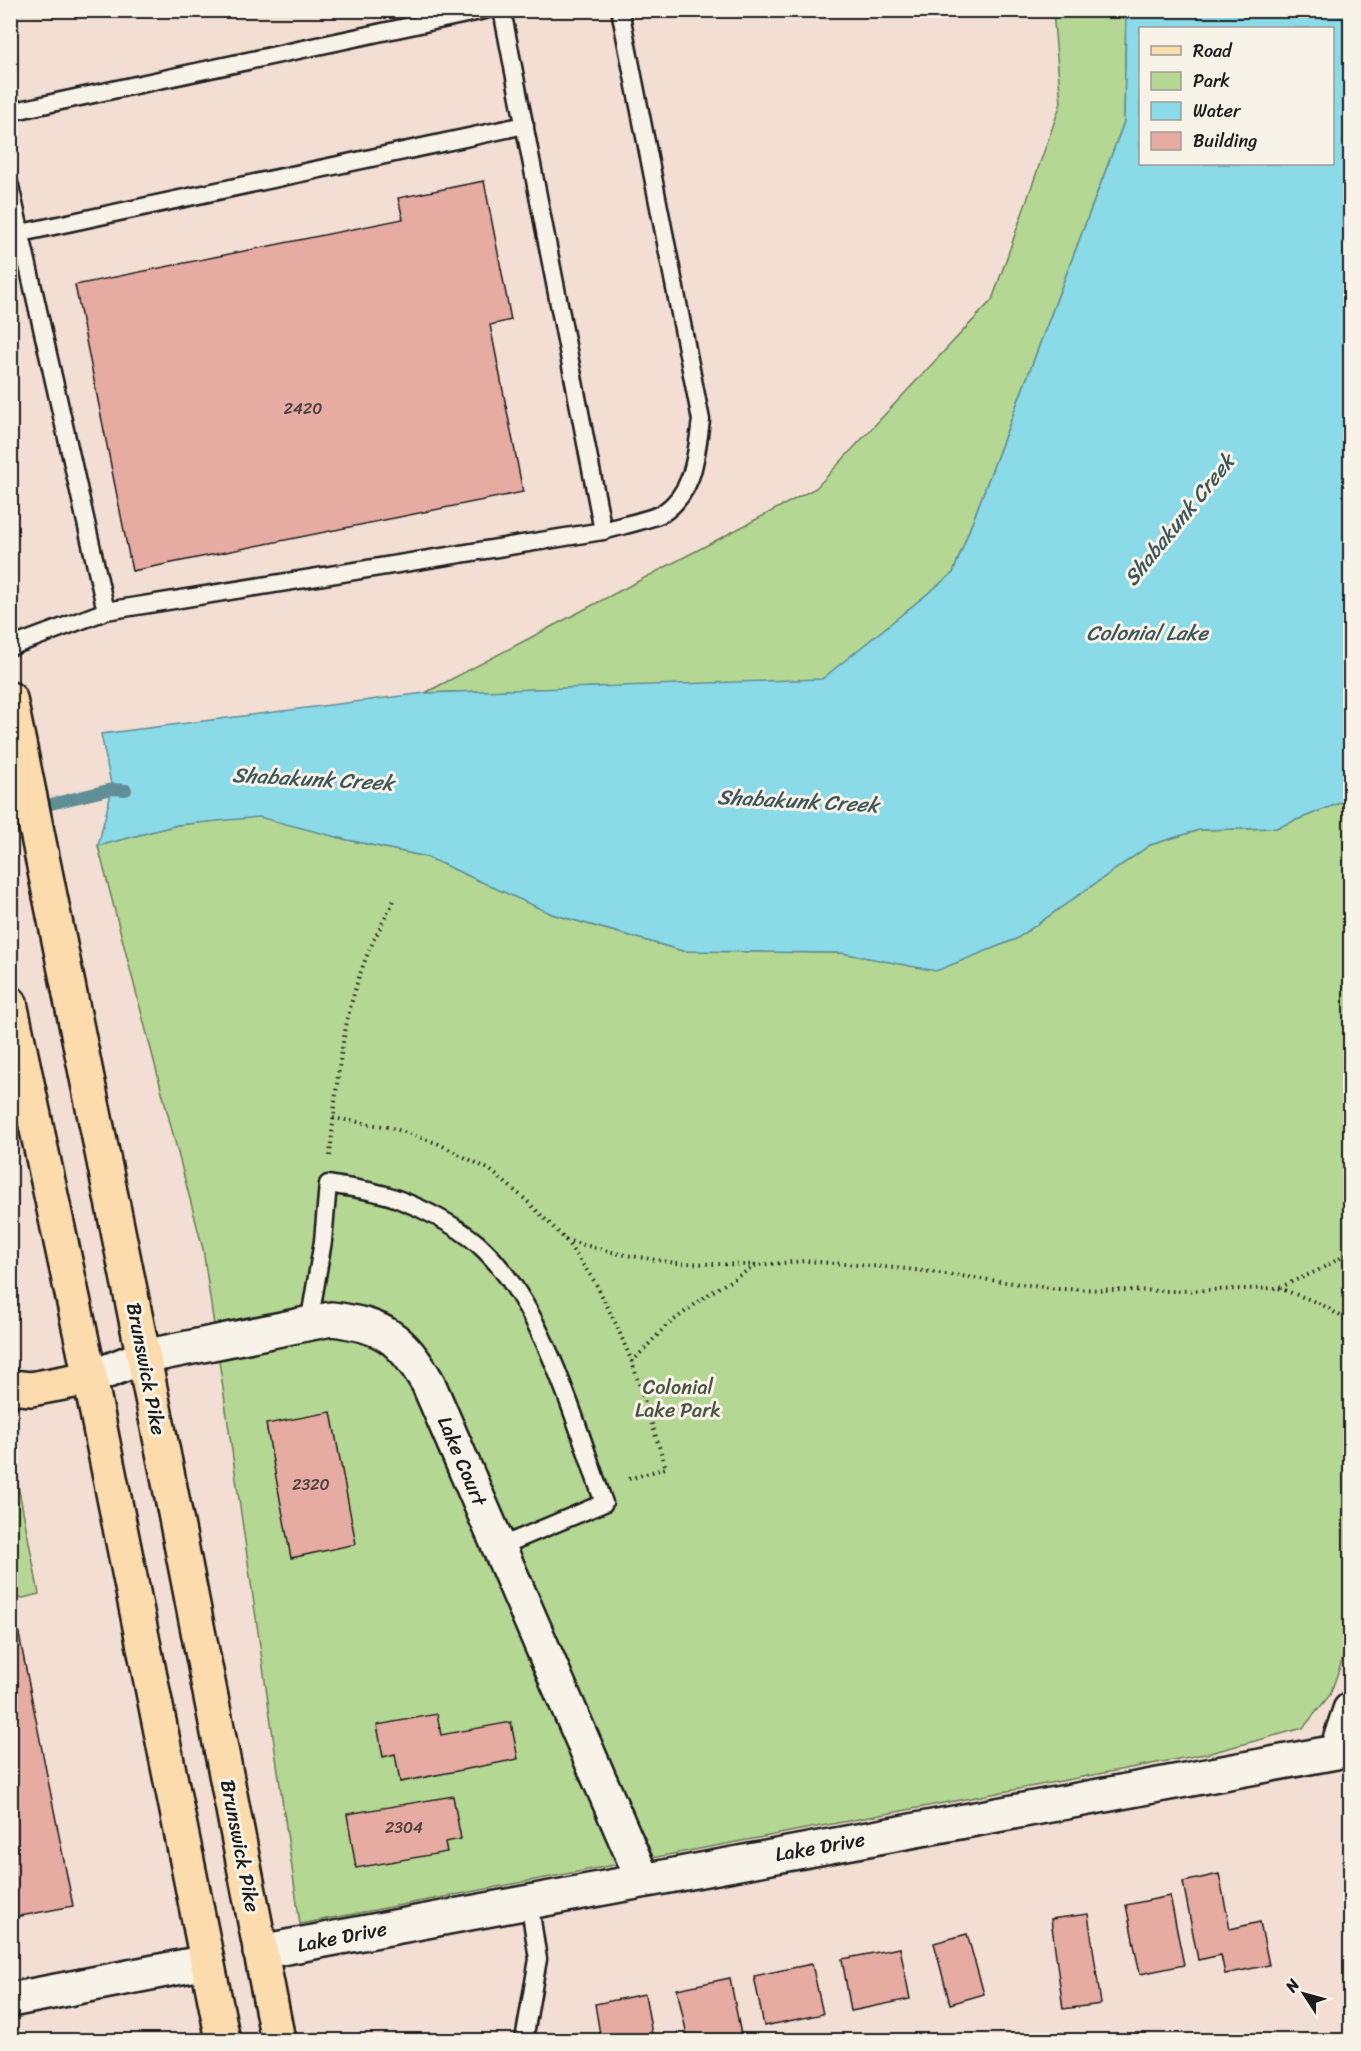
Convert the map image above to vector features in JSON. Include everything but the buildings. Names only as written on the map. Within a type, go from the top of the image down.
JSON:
[{"type":"main road","name":"Brunswick Pike","points":[[12,704],[278,2040]]},
{"type":"main road","points":[[10,1003],[90,1378],[223,2040]]},
{"type":"main road","points":[[10,1387],[31,1389],[90,1378]]},
{"type":"street","name":"Lake Court","points":[[90,1378],[143,1357],[331,1319],[362,1323],[390,1336],[413,1356],[428,1383],[643,1880]]},
{"type":"street","name":"Lake Drive","points":[[260,1952],[1346,1752],[1350,1710]]},
{"type":"street","points":[[10,2000],[207,1962]]},
{"type":"lane","points":[[10,112],[485,10]]},
{"type":"lane","points":[[502,10],[603,531]]},
{"type":"lane","points":[[10,647],[105,611],[603,531],[662,514],[683,493],[695,467],[700,420],[620,10]]},
{"type":"lane","points":[[21,233],[525,125]]},
{"type":"lane","points":[[10,186],[105,611]]},
{"type":"lane","points":[[309,1324],[323,1241],[328,1184],[393,1197],[438,1217],[477,1244],[509,1278],[532,1317],[566,1393],[604,1503],[499,1547]]},
{"type":"lane","points":[[524,2040],[538,1959],[529,1901]]},
{"type":"path","points":[[328,1184],[337,1083],[349,1012],[366,957],[394,900]]},
{"type":"path","points":[[333,1118],[389,1127],[437,1143],[490,1170],[526,1200],[565,1239],[595,1282],[616,1323],[632,1362],[666,1468],[598,1488]]},
{"type":"path","points":[[565,1239],[620,1254],[675,1263],[757,1265],[806,1261],[908,1269],[1058,1289],[1278,1288],[1321,1304],[1350,1322]]},
{"type":"path","points":[[1278,1288],[1350,1253]]},
{"type":"path","points":[[632,1362],[665,1327],[710,1293],[757,1265]]},
{"type":"green space","points":[[1053,11],[1126,11],[1124,122],[953,573],[822,680],[425,693],[816,488],[992,300],[1061,103]]},
{"type":"green space","name":"Colonial Lake Park","points":[[1350,799],[1350,1638],[1330,1695],[1303,1728],[1210,1753],[300,1924],[203,1249],[98,846],[177,825],[259,816],[348,840],[427,857],[552,914],[683,951],[842,953],[936,970],[1016,939],[1150,845],[1199,830],[1276,828]]},
{"type":"green space","points":[[11,1449],[39,1594],[10,1601]]},
{"type":"water","name":"Colonial Lake","points":[[1126,11],[1350,11],[1350,799],[1276,828],[1199,830],[1150,845],[1016,939],[936,971],[842,953],[683,951],[552,914],[427,857],[259,817],[177,825],[98,846],[112,789],[101,734],[425,693],[822,679],[953,573],[1124,122]]},
{"type":"waterway","name":"Shabakunk Creek","points":[[10,814],[112,789],[126,790]]}]
